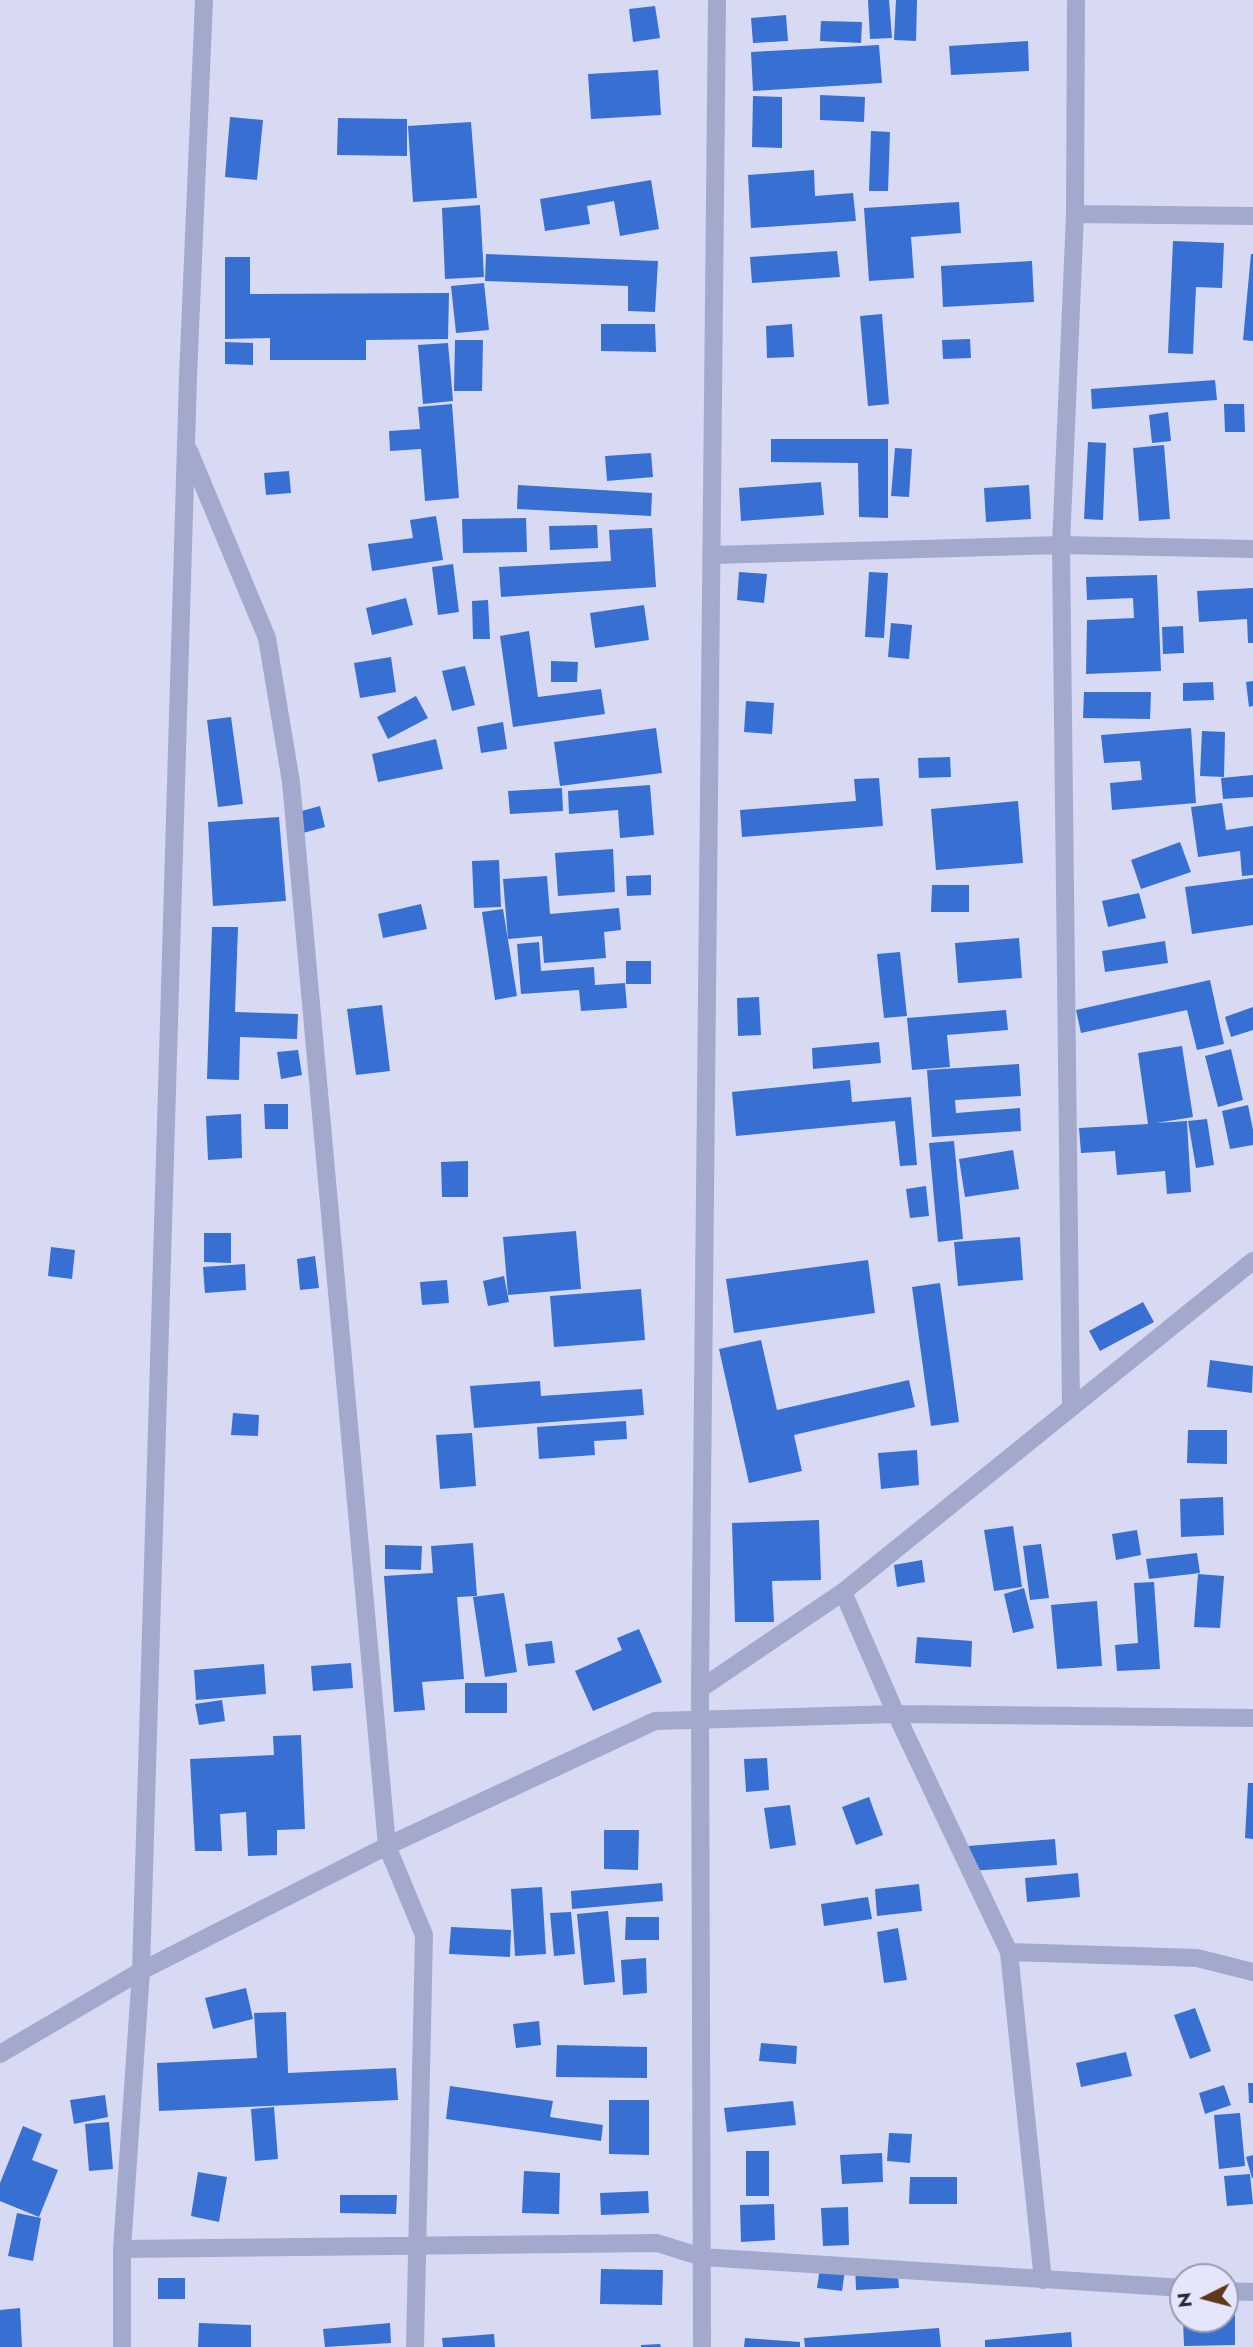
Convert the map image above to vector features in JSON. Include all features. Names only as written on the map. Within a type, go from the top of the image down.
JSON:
[{"type":"street","points":[[122,2347],[122,2249],[141,1971],[186,446],[204,0]]},
{"type":"street","points":[[702,2347],[700,1689],[717,0]]},
{"type":"street","points":[[1071,1407],[1061,545],[1076,214],[1076,0]]},
{"type":"street","points":[[1076,214],[1253,216]]},
{"type":"street","points":[[186,446],[267,638],[291,782],[387,1846],[424,1935],[415,2347]]},
{"type":"street","points":[[713,555],[1061,545],[1253,549]]},
{"type":"street","points":[[700,1689],[843,1592],[1253,1261]]},
{"type":"street","points":[[843,1592],[896,1714],[1009,1952],[1043,2280]]},
{"type":"street","points":[[0,2054],[141,1971],[387,1846],[655,1721],[896,1714],[1253,1718]]},
{"type":"street","points":[[1009,1952],[1197,1958],[1253,1972]]},
{"type":"street","points":[[122,2249],[657,2243],[702,2257],[1169,2287]]},
{"type":"building","points":[[868,0],[889,0],[892,38],[870,39]]},
{"type":"building","points":[[896,0],[917,0],[916,41],[894,40]]},
{"type":"building","points":[[655,6],[660,38],[633,42],[629,9]]},
{"type":"building","points":[[786,15],[788,41],[753,43],[751,18]]},
{"type":"building","points":[[821,21],[862,22],[861,43],[820,41]]},
{"type":"building","points":[[1028,41],[1029,71],[951,75],[949,46]]},
{"type":"building","points":[[879,45],[882,83],[753,91],[751,52]]},
{"type":"building","points":[[658,70],[661,115],[591,119],[588,74]]},
{"type":"building","points":[[820,95],[865,97],[864,122],[820,120]]},
{"type":"building","points":[[753,96],[782,97],[782,148],[752,147]]},
{"type":"building","points":[[230,117],[263,120],[257,180],[225,177]]},
{"type":"building","points":[[338,118],[407,119],[407,156],[337,155]]},
{"type":"building","points":[[471,122],[477,198],[413,202],[408,126]]},
{"type":"building","points":[[871,131],[890,132],[888,191],[869,191]]},
{"type":"building","points":[[814,170],[815,196],[853,193],[856,221],[751,228],[748,175]]},
{"type":"building","points":[[651,180],[659,229],[620,236],[614,201],[587,206],[590,224],[545,231],[540,199]]},
{"type":"building","points":[[959,202],[961,233],[911,237],[914,278],[869,281],[864,208]]},
{"type":"building","points":[[480,205],[484,277],[445,279],[442,208]]},
{"type":"building","points":[[1173,241],[1224,243],[1222,288],[1196,287],[1193,354],[1168,353]]},
{"type":"building","points":[[837,251],[840,277],[752,283],[750,257]]},
{"type":"building","points":[[486,254],[658,261],[655,312],[628,311],[628,286],[485,281]]},
{"type":"building","points":[[1253,254],[1253,341],[1243,340]]},
{"type":"building","points":[[225,257],[250,257],[250,294],[449,293],[448,339],[366,340],[366,360],[270,360],[270,338],[225,339]]},
{"type":"building","points":[[1032,261],[1034,302],[943,307],[941,266]]},
{"type":"building","points":[[484,283],[489,330],[456,333],[451,286]]},
{"type":"building","points":[[882,314],[889,404],[868,406],[860,316]]},
{"type":"building","points":[[601,324],[655,324],[656,352],[601,351]]},
{"type":"building","points":[[792,324],[794,357],[767,358],[766,326]]},
{"type":"building","points":[[970,339],[971,358],[943,359],[942,340]]},
{"type":"building","points":[[455,340],[483,340],[482,391],[454,391]]},
{"type":"building","points":[[225,342],[253,343],[253,365],[225,364]]},
{"type":"building","points":[[448,343],[453,401],[423,404],[418,345]]},
{"type":"building","points":[[1215,380],[1217,400],[1092,409],[1091,389]]},
{"type":"building","points":[[452,404],[459,498],[425,501],[421,449],[390,451],[389,431],[420,429],[418,407]]},
{"type":"building","points":[[1224,404],[1244,404],[1245,432],[1225,432]]},
{"type":"building","points":[[1168,412],[1171,441],[1152,443],[1149,415]]},
{"type":"building","points":[[771,439],[888,439],[888,518],[859,517],[858,463],[771,462]]},
{"type":"building","points":[[1088,442],[1106,443],[1103,520],[1084,519]]},
{"type":"building","points":[[1164,445],[1170,519],[1139,521],[1133,448]]},
{"type":"building","points":[[895,448],[912,449],[909,497],[891,496]]},
{"type":"building","points":[[651,453],[653,477],[607,481],[605,456]]},
{"type":"building","points":[[289,471],[291,493],[266,495],[264,473]]},
{"type":"building","points":[[821,482],[824,515],[741,521],[739,488]]},
{"type":"building","points":[[518,485],[652,493],[651,516],[517,509]]},
{"type":"building","points":[[1029,485],[1031,519],[986,522],[984,488]]},
{"type":"building","points":[[436,516],[443,560],[372,571],[368,544],[413,538],[410,520]]},
{"type":"building","points":[[526,518],[527,552],[463,553],[462,519]]},
{"type":"building","points":[[597,525],[598,548],[550,550],[549,526]]},
{"type":"building","points":[[652,528],[656,587],[501,597],[499,567],[611,561],[609,530]]},
{"type":"building","points":[[453,564],[459,612],[438,615],[432,567]]},
{"type":"building","points":[[739,572],[767,574],[764,603],[737,600]]},
{"type":"building","points":[[869,572],[888,573],[884,638],[865,637]]},
{"type":"building","points":[[1157,575],[1161,671],[1086,674],[1087,620],[1134,618],[1133,598],[1087,600],[1086,577]]},
{"type":"building","points":[[1253,588],[1253,643],[1248,643],[1247,619],[1199,622],[1197,591]]},
{"type":"building","points":[[406,598],[413,625],[372,635],[366,608]]},
{"type":"building","points":[[488,600],[490,639],[473,639],[472,601]]},
{"type":"building","points":[[644,605],[649,640],[595,648],[590,613]]},
{"type":"building","points":[[891,623],[912,625],[909,659],[888,657]]},
{"type":"building","points":[[1183,626],[1184,653],[1163,654],[1162,627]]},
{"type":"building","points":[[529,631],[538,697],[601,689],[605,714],[513,727],[500,636]]},
{"type":"building","points":[[391,657],[396,692],[360,698],[354,663]]},
{"type":"building","points":[[551,661],[578,662],[577,682],[551,682]]},
{"type":"building","points":[[465,666],[475,705],[452,711],[442,671]]},
{"type":"building","points":[[1253,681],[1253,706],[1249,707],[1246,682]]},
{"type":"building","points":[[1213,682],[1214,700],[1183,701],[1183,683]]},
{"type":"building","points":[[1084,692],[1151,692],[1150,719],[1083,718]]},
{"type":"building","points":[[416,696],[428,718],[388,739],[377,717]]},
{"type":"building","points":[[746,701],[774,703],[772,734],[744,732]]},
{"type":"building","points":[[231,717],[243,804],[218,807],[207,720]]},
{"type":"building","points":[[503,722],[507,749],[481,753],[477,727]]},
{"type":"building","points":[[656,728],[662,773],[560,786],[554,742]]},
{"type":"building","points":[[1191,728],[1196,803],[1112,810],[1110,783],[1142,780],[1140,761],[1104,763],[1101,735]]},
{"type":"building","points":[[1202,731],[1225,732],[1224,777],[1200,776]]},
{"type":"building","points":[[436,739],[443,769],[378,782],[372,754]]},
{"type":"building","points":[[950,757],[951,777],[919,778],[918,758]]},
{"type":"building","points":[[1253,775],[1253,797],[1223,799],[1221,778]]},
{"type":"building","points":[[879,778],[883,826],[742,837],[740,810],[856,801],[854,779]]},
{"type":"building","points":[[650,785],[654,835],[620,838],[618,810],[569,814],[568,791]]},
{"type":"building","points":[[562,788],[563,811],[510,814],[508,791]]},
{"type":"building","points":[[1018,801],[1023,863],[936,870],[931,809]]},
{"type":"building","points":[[1222,803],[1226,830],[1253,826],[1253,875],[1242,876],[1240,851],[1198,857],[1191,807]]},
{"type":"building","points":[[320,806],[325,827],[303,833],[298,812]]},
{"type":"building","points":[[279,817],[286,901],[213,906],[208,822]]},
{"type":"building","points":[[1180,842],[1191,872],[1141,889],[1131,860]]},
{"type":"building","points":[[613,849],[615,892],[558,896],[555,853]]},
{"type":"building","points":[[499,860],[501,907],[474,908],[472,861]]},
{"type":"building","points":[[651,875],[651,895],[627,896],[626,876]]},
{"type":"building","points":[[547,876],[550,914],[619,908],[621,930],[604,932],[606,958],[544,963],[542,936],[508,939],[503,879]]},
{"type":"building","points":[[1253,878],[1253,925],[1192,934],[1185,887]]},
{"type":"building","points":[[932,885],[969,885],[969,912],[931,912]]},
{"type":"building","points":[[1139,893],[1146,918],[1108,927],[1102,901]]},
{"type":"building","points":[[421,904],[427,929],[383,938],[378,914]]},
{"type":"building","points":[[503,909],[517,996],[495,1000],[482,912]]},
{"type":"building","points":[[212,927],[238,927],[235,1012],[298,1014],[297,1039],[240,1037],[239,1080],[207,1079]]},
{"type":"building","points":[[1019,938],[1022,978],[958,983],[955,943]]},
{"type":"building","points":[[1165,941],[1168,963],[1105,972],[1102,951]]},
{"type":"building","points":[[539,942],[541,971],[594,967],[595,985],[625,983],[627,1008],[581,1011],[579,990],[521,994],[517,944]]},
{"type":"building","points":[[900,952],[907,1016],[884,1018],[877,954]]},
{"type":"building","points":[[626,961],[651,961],[651,984],[626,984]]},
{"type":"building","points":[[1210,980],[1224,1044],[1197,1050],[1187,1010],[1081,1033],[1076,1010]]},
{"type":"building","points":[[759,997],[761,1035],[738,1036],[737,998]]},
{"type":"building","points":[[382,1005],[390,1071],[356,1075],[347,1009]]},
{"type":"building","points":[[1253,1007],[1253,1030],[1231,1037],[1225,1017]]},
{"type":"building","points":[[1006,1010],[1008,1030],[947,1035],[950,1067],[912,1070],[907,1018]]},
{"type":"building","points":[[879,1042],[881,1063],[813,1069],[812,1048]]},
{"type":"building","points":[[1182,1046],[1193,1117],[1156,1123],[1187,1121],[1191,1192],[1167,1194],[1165,1171],[1117,1175],[1115,1151],[1081,1153],[1079,1128],[1148,1124],[1138,1053]]},
{"type":"building","points":[[1231,1049],[1243,1100],[1218,1107],[1205,1056]]},
{"type":"building","points":[[298,1050],[302,1075],[281,1079],[277,1052]]},
{"type":"building","points":[[1019,1064],[1021,1096],[955,1100],[956,1113],[1020,1108],[1021,1131],[932,1137],[927,1070]]},
{"type":"building","points":[[850,1080],[852,1102],[911,1097],[917,1165],[900,1166],[895,1121],[736,1136],[732,1092]]},
{"type":"building","points":[[264,1104],[288,1104],[288,1129],[265,1129]]},
{"type":"building","points":[[1248,1105],[1253,1145],[1230,1149],[1222,1111]]},
{"type":"building","points":[[241,1114],[242,1158],[208,1160],[206,1116]]},
{"type":"building","points":[[1207,1119],[1214,1165],[1196,1168],[1188,1121]]},
{"type":"building","points":[[954,1141],[963,1239],[938,1242],[929,1143]]},
{"type":"building","points":[[1013,1150],[1019,1189],[965,1197],[959,1159]]},
{"type":"building","points":[[468,1161],[468,1197],[442,1197],[441,1162]]},
{"type":"building","points":[[926,1186],[929,1216],[910,1218],[906,1189]]},
{"type":"building","points":[[576,1231],[581,1289],[508,1295],[503,1237]]},
{"type":"building","points":[[204,1233],[231,1233],[231,1263],[204,1262]]},
{"type":"building","points":[[1020,1237],[1023,1280],[958,1286],[954,1242]]},
{"type":"building","points":[[51,1247],[75,1250],[72,1279],[48,1276]]},
{"type":"building","points":[[315,1256],[319,1288],[300,1290],[297,1259]]},
{"type":"building","points":[[868,1260],[875,1313],[734,1333],[726,1279]]},
{"type":"building","points":[[245,1264],[246,1290],[205,1293],[203,1267]]},
{"type":"building","points":[[504,1276],[509,1302],[488,1306],[483,1281]]},
{"type":"building","points":[[447,1280],[449,1303],[422,1305],[420,1282]]},
{"type":"building","points":[[940,1283],[959,1422],[931,1426],[912,1287]]},
{"type":"building","points":[[641,1289],[645,1340],[554,1347],[550,1296]]},
{"type":"building","points":[[1143,1302],[1154,1322],[1100,1351],[1089,1331]]},
{"type":"building","points":[[761,1340],[777,1410],[909,1380],[915,1407],[794,1435],[802,1471],[749,1483],[719,1349]]},
{"type":"building","points":[[1210,1360],[1253,1366],[1252,1393],[1207,1387]]},
{"type":"building","points":[[540,1381],[541,1396],[642,1389],[644,1415],[474,1428],[470,1386]]},
{"type":"building","points":[[233,1413],[259,1415],[258,1436],[231,1435]]},
{"type":"building","points":[[626,1421],[627,1439],[594,1441],[595,1455],[539,1459],[537,1427]]},
{"type":"building","points":[[1188,1430],[1227,1430],[1227,1464],[1187,1463]]},
{"type":"building","points":[[472,1433],[476,1486],[440,1489],[436,1435]]},
{"type":"building","points":[[917,1450],[919,1485],[881,1489],[878,1453]]},
{"type":"building","points":[[1223,1497],[1224,1535],[1181,1537],[1180,1499]]},
{"type":"building","points":[[819,1520],[821,1580],[772,1581],[774,1622],[735,1622],[732,1523]]},
{"type":"building","points":[[1013,1526],[1022,1587],[994,1591],[984,1530]]},
{"type":"building","points":[[1137,1530],[1141,1555],[1116,1560],[1112,1534]]},
{"type":"building","points":[[473,1543],[477,1596],[457,1597],[464,1679],[422,1682],[425,1710],[394,1712],[384,1576],[433,1573],[431,1546]]},
{"type":"building","points":[[1041,1544],[1049,1598],[1030,1600],[1023,1546]]},
{"type":"building","points":[[385,1545],[422,1546],[421,1570],[385,1569]]},
{"type":"building","points":[[1197,1553],[1200,1573],[1149,1579],[1146,1559]]},
{"type":"building","points":[[922,1560],[925,1582],[897,1587],[894,1565]]},
{"type":"building","points":[[1198,1574],[1224,1576],[1220,1628],[1194,1627]]},
{"type":"building","points":[[1154,1582],[1160,1669],[1117,1671],[1115,1645],[1138,1643],[1134,1583]]},
{"type":"building","points":[[1024,1588],[1034,1628],[1013,1633],[1004,1594]]},
{"type":"building","points":[[504,1593],[517,1672],[485,1677],[473,1597]]},
{"type":"building","points":[[1097,1601],[1102,1666],[1057,1669],[1051,1605]]},
{"type":"building","points":[[639,1629],[662,1682],[593,1711],[575,1671],[622,1650],[617,1638]]},
{"type":"building","points":[[917,1637],[972,1641],[971,1667],[915,1663]]},
{"type":"building","points":[[552,1641],[555,1663],[528,1666],[525,1644]]},
{"type":"building","points":[[351,1663],[353,1688],[313,1691],[311,1666]]},
{"type":"building","points":[[264,1664],[266,1694],[196,1700],[194,1670]]},
{"type":"building","points":[[465,1683],[507,1683],[507,1713],[465,1713]]},
{"type":"building","points":[[222,1700],[225,1721],[199,1725],[195,1704]]},
{"type":"building","points":[[301,1735],[305,1829],[277,1830],[277,1855],[248,1856],[246,1812],[220,1814],[222,1851],[195,1851],[190,1759],[274,1755],[273,1736]]},
{"type":"building","points":[[767,1758],[769,1790],[746,1792],[744,1759]]},
{"type":"building","points":[[1248,1783],[1253,1783],[1253,1839],[1245,1838]]},
{"type":"building","points":[[869,1797],[883,1835],[856,1845],[842,1807]]},
{"type":"building","points":[[790,1805],[796,1845],[770,1849],[764,1808]]},
{"type":"building","points":[[604,1830],[639,1830],[638,1870],[604,1869]]},
{"type":"building","points":[[1055,1839],[1057,1865],[970,1871],[968,1846]]},
{"type":"building","points":[[1078,1873],[1080,1897],[1027,1902],[1025,1878]]},
{"type":"building","points":[[662,1883],[663,1901],[572,1909],[571,1891]]},
{"type":"building","points":[[919,1884],[922,1911],[877,1916],[875,1889]]},
{"type":"building","points":[[542,1887],[546,1954],[515,1956],[511,1889]]},
{"type":"building","points":[[868,1897],[872,1919],[824,1926],[821,1904]]},
{"type":"building","points":[[608,1911],[615,1982],[584,1985],[577,1914]]},
{"type":"building","points":[[571,1912],[575,1954],[554,1956],[550,1913]]},
{"type":"building","points":[[626,1917],[659,1917],[659,1940],[625,1940]]},
{"type":"building","points":[[451,1927],[511,1930],[510,1957],[449,1954]]},
{"type":"building","points":[[898,1928],[907,1980],[884,1983],[877,1932]]},
{"type":"building","points":[[646,1958],[647,1993],[623,1995],[621,1960]]},
{"type":"building","points":[[246,1988],[253,2019],[213,2029],[205,1998]]},
{"type":"building","points":[[1195,2008],[1211,2051],[1190,2059],[1174,2015]]},
{"type":"building","points":[[286,2012],[288,2073],[396,2068],[398,2100],[159,2111],[157,2063],[257,2058],[254,2013]]},
{"type":"building","points":[[539,2021],[541,2045],[516,2048],[513,2024]]},
{"type":"building","points":[[761,2043],[797,2046],[796,2064],[759,2061]]},
{"type":"building","points":[[557,2045],[647,2047],[647,2078],[556,2077]]},
{"type":"building","points":[[1126,2052],[1132,2076],[1081,2087],[1076,2063]]},
{"type":"building","points":[[1248,2083],[1253,2083],[1253,2103],[1249,2103]]},
{"type":"building","points":[[1224,2085],[1231,2105],[1205,2114],[1199,2093]]},
{"type":"building","points":[[450,2086],[553,2101],[550,2117],[603,2125],[601,2141],[446,2119]]},
{"type":"building","points":[[105,2095],[108,2117],[74,2124],[70,2100]]},
{"type":"building","points":[[609,2100],[649,2100],[649,2155],[609,2154]]},
{"type":"building","points":[[793,2101],[796,2125],[727,2132],[724,2108]]},
{"type":"building","points":[[274,2107],[278,2159],[255,2161],[251,2109]]},
{"type":"building","points":[[1240,2113],[1245,2166],[1219,2169],[1214,2115]]},
{"type":"building","points":[[109,2122],[113,2169],[89,2171],[85,2124]]},
{"type":"building","points":[[23,2126],[42,2134],[32,2160],[58,2170],[39,2217],[0,2201],[0,2183]]},
{"type":"building","points":[[889,2133],[912,2134],[910,2163],[887,2161]]},
{"type":"building","points":[[746,2151],[769,2151],[769,2196],[746,2196]]},
{"type":"building","points":[[882,2153],[883,2182],[842,2184],[840,2155]]},
{"type":"building","points":[[1253,2155],[1253,2178],[1252,2178],[1246,2157]]},
{"type":"building","points":[[524,2171],[560,2173],[559,2214],[522,2213]]},
{"type":"building","points":[[198,2172],[227,2177],[219,2222],[191,2216]]},
{"type":"building","points":[[1250,2174],[1253,2204],[1227,2206],[1224,2176]]},
{"type":"building","points":[[910,2177],[957,2177],[957,2204],[909,2204]]},
{"type":"building","points":[[648,2191],[649,2213],[601,2215],[600,2193]]},
{"type":"building","points":[[340,2195],[397,2195],[396,2214],[340,2213]]},
{"type":"building","points":[[774,2204],[775,2240],[741,2242],[740,2205]]},
{"type":"building","points":[[848,2207],[849,2245],[823,2246],[821,2208]]},
{"type":"building","points":[[17,2213],[41,2218],[33,2261],[8,2256]]},
{"type":"building","points":[[897,2261],[899,2288],[856,2290],[855,2263]]},
{"type":"building","points":[[820,2267],[845,2270],[842,2291],[817,2288]]},
{"type":"building","points":[[601,2269],[663,2270],[662,2305],[600,2304]]},
{"type":"building","points":[[158,2278],[185,2278],[185,2299],[158,2299]]},
{"type":"building","points":[[20,2308],[22,2347],[0,2347],[0,2310]]},
{"type":"building","points":[[199,2323],[251,2325],[251,2347],[198,2347]]},
{"type":"building","points":[[390,2323],[391,2343],[325,2347],[323,2329]]},
{"type":"building","points":[[939,2328],[941,2347],[805,2347],[804,2338]]},
{"type":"building","points":[[1071,2332],[1072,2347],[985,2347],[985,2340]]},
{"type":"building","points":[[1184,2333],[1235,2333],[1235,2345],[1184,2346]]},
{"type":"building","points":[[494,2334],[495,2347],[443,2347],[442,2338]]},
{"type":"building","points":[[745,2338],[800,2342],[800,2347],[744,2347]]},
{"type":"building","points":[[660,2344],[661,2347],[641,2347],[641,2345]]}]
